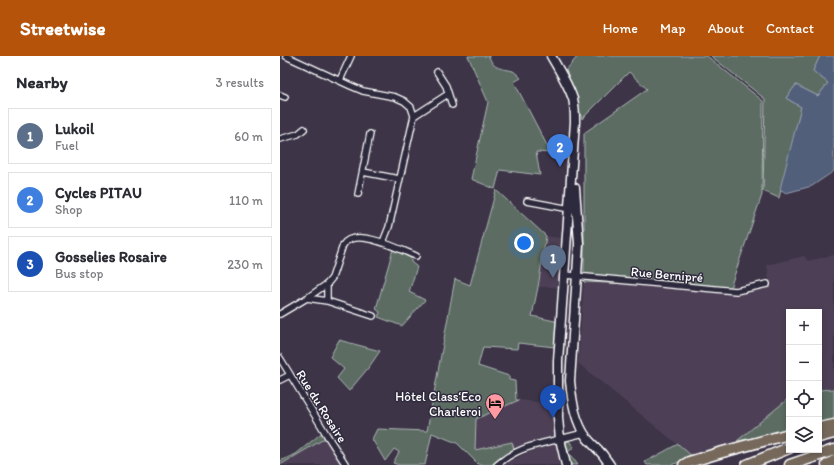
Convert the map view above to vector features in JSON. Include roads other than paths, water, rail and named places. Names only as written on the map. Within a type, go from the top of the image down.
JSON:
[{"type":"highway","points":[[822,427],[834,425]]},
{"type":"highway","points":[[822,436],[834,433]]},
{"type":"highway","points":[[684,465],[689,462],[719,453],[786,435]]},
{"type":"highway","points":[[747,465],[786,449]]},
{"type":"highway","points":[[790,465],[834,450]]},
{"type":"highway","points":[[827,465],[834,461]]},
{"type":"main road","points":[[551,56],[567,86],[573,103],[575,122],[573,210],[564,276],[558,361],[558,418],[560,439],[566,465]]},
{"type":"main road","points":[[573,210],[578,244],[570,381],[572,400],[584,433],[610,465]]},
{"type":"street","points":[[286,56],[351,86],[395,97],[404,101],[411,107],[414,116],[389,227],[383,242]]},
{"type":"street","points":[[340,80],[352,56]]},
{"type":"street","points":[[437,72],[446,86],[452,105]]},
{"type":"street","points":[[414,116],[448,94]]},
{"type":"street","points":[[280,139],[298,134],[304,129]]},
{"type":"street","points":[[358,194],[370,134]]},
{"type":"street","points":[[363,172],[399,180]]},
{"type":"street","points":[[527,200],[573,210]]},
{"type":"street","points":[[280,314],[327,284],[332,278],[343,245],[345,242],[355,237],[383,242],[416,256]]},
{"type":"street","name":"Rue Bernipré","points":[[564,276],[736,291],[767,284]]},
{"type":"street","points":[[327,284],[327,300]]},
{"type":"street","points":[[306,298],[327,300],[373,316]]},
{"type":"street","name":"Rue du Rosaire","points":[[280,358],[346,465]]},
{"type":"street","points":[[280,380],[290,374]]},
{"type":"street","points":[[497,465],[511,454],[522,448],[584,433]]},
{"type":"water","points":[[820,56],[834,56],[834,171],[812,186],[786,193],[780,189],[801,107],[786,98],[796,85],[818,96],[828,83],[813,71]]},
{"type":"place","name":"Cycles PITAU","points":[[560,167]]},
{"type":"place","name":"Lukoil","points":[[553,278]]},
{"type":"place","name":"Gosselies Rosaire","points":[[553,418]]},
{"type":"place","name":"Hôtel Class‘Eco Charleroi","points":[[495,420]]}]
